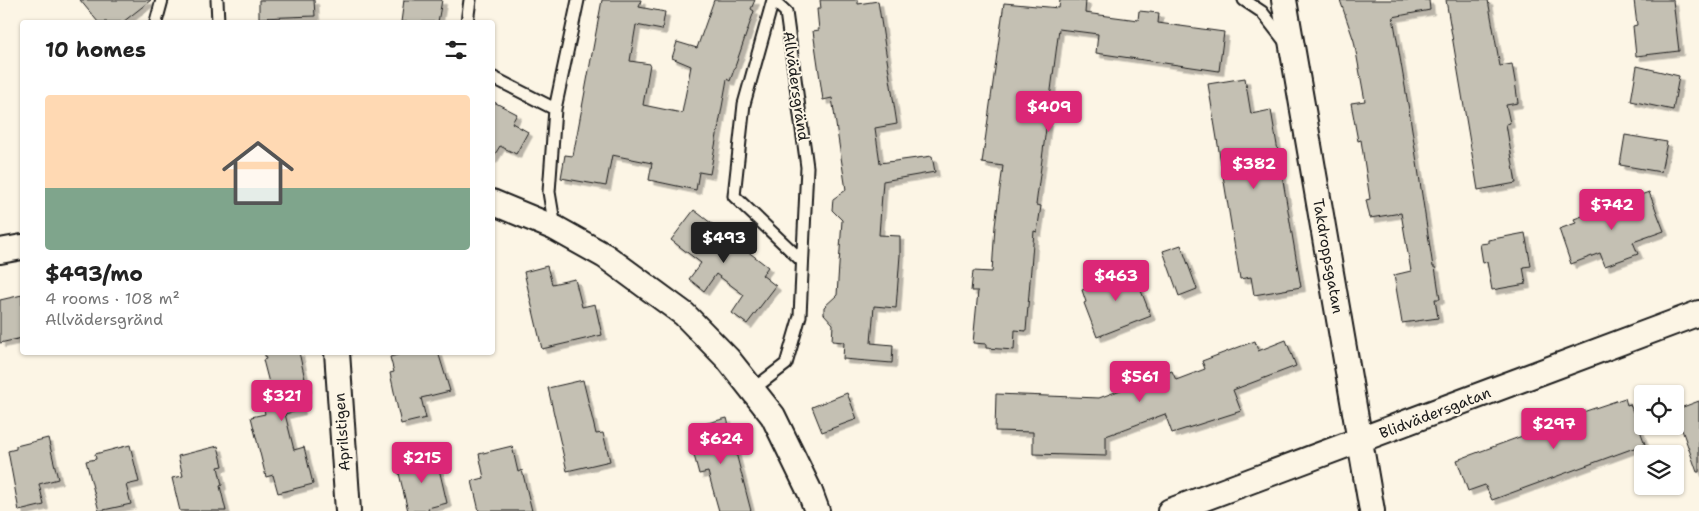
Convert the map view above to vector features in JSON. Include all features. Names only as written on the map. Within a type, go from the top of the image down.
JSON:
[{"type":"street","name":"Takdroppsgatan","points":[[1284,0],[1372,511]]},
{"type":"street","points":[[495,203],[555,228],[605,256],[684,314],[728,359],[773,416],[810,492],[817,511]]},
{"type":"street","points":[[0,251],[20,247]]},
{"type":"street","name":"Blidvädersgatan","points":[[1170,511],[1360,442],[1699,313]]},
{"type":"street","name":"Aprilstigen","points":[[337,355],[348,511]]},
{"type":"lane","points":[[157,20],[162,0]]},
{"type":"lane","points":[[217,0],[218,20]]},
{"type":"lane","points":[[467,20],[470,0]]},
{"type":"lane","points":[[555,228],[549,192],[555,109],[578,0]]},
{"type":"lane","name":"Allvädersgränd","points":[[752,390],[786,364],[800,316],[801,260],[808,167],[786,12],[773,0],[744,104],[734,196],[801,260]]},
{"type":"lane","points":[[1244,0],[1262,12],[1294,54]]},
{"type":"lane","points":[[495,79],[555,109]]},
{"type":"building","points":[[80,0],[151,0],[126,20],[96,20]]},
{"type":"building","points":[[259,0],[314,0],[315,16],[259,18]]},
{"type":"building","points":[[404,0],[442,0],[438,20],[401,20]]},
{"type":"building","points":[[602,0],[641,0],[639,7],[665,12],[662,30],[636,25],[630,61],[650,64],[643,105],[682,113],[691,66],[672,58],[677,42],[697,48],[714,0],[755,0],[751,9],[754,11],[730,81],[727,79],[710,174],[699,172],[696,190],[649,180],[652,163],[612,155],[606,186],[561,178],[565,155],[573,156]]},
{"type":"building","points":[[820,0],[858,0],[858,4],[878,1],[897,124],[875,128],[880,163],[932,156],[935,172],[883,181],[879,235],[900,236],[900,255],[896,308],[874,306],[871,343],[893,345],[892,363],[843,359],[844,342],[832,341],[833,324],[824,314],[824,307],[837,295],[842,220],[832,210],[833,199],[846,190],[832,98],[823,100],[813,31],[819,30],[817,9],[821,9]]},
{"type":"building","points":[[1060,0],[1086,0],[1085,13],[1138,20],[1139,11],[1159,13],[1158,23],[1224,32],[1219,71],[1096,53],[1098,34],[1059,29],[1036,205],[1041,206],[1037,232],[1034,231],[1026,331],[1015,330],[1014,350],[986,348],[986,344],[973,343],[978,291],[971,291],[973,271],[992,272],[995,226],[1003,166],[982,163],[1004,3],[1059,8]]},
{"type":"building","points":[[1340,0],[1429,0],[1430,10],[1393,17],[1433,267],[1435,267],[1440,299],[1435,299],[1438,318],[1402,323],[1394,275],[1411,271],[1401,213],[1370,218],[1366,200],[1370,199],[1361,140],[1358,141],[1351,103],[1365,101],[1354,41]]},
{"type":"building","points":[[1446,0],[1488,0],[1500,66],[1512,64],[1515,81],[1518,103],[1506,105],[1510,123],[1506,124],[1516,183],[1478,190]]},
{"type":"building","points":[[1634,0],[1673,0],[1679,51],[1636,56],[1633,26],[1637,25]]},
{"type":"building","points":[[1637,66],[1679,76],[1673,110],[1631,101]]},
{"type":"building","points":[[1245,78],[1251,114],[1271,110],[1301,287],[1254,295],[1251,277],[1240,279],[1208,84]]},
{"type":"building","points":[[495,103],[517,114],[512,123],[528,132],[516,154],[500,146],[495,154]]},
{"type":"building","points":[[1625,135],[1667,142],[1661,172],[1620,165]]},
{"type":"building","points":[[1649,192],[1664,231],[1633,242],[1638,254],[1605,266],[1600,253],[1571,264],[1559,229],[1576,223],[1574,219]]},
{"type":"building","points":[[694,210],[768,267],[762,275],[776,286],[747,324],[732,313],[744,295],[716,274],[704,291],[689,279],[701,263],[671,240]]},
{"type":"building","points":[[1525,233],[1531,266],[1523,267],[1526,284],[1492,290],[1487,262],[1483,263],[1480,244],[1488,243],[1488,240]]},
{"type":"building","points":[[1181,245],[1197,289],[1179,296],[1163,251]]},
{"type":"building","points":[[1130,263],[1151,316],[1097,337],[1084,303],[1086,302],[1082,290],[1115,278],[1112,270]]},
{"type":"building","points":[[547,266],[552,284],[575,279],[582,307],[595,304],[602,335],[542,349],[524,272]]},
{"type":"building","points":[[20,295],[20,338],[0,343],[0,300]]},
{"type":"building","points":[[1286,340],[1296,366],[1233,390],[1241,411],[1172,433],[1165,414],[1106,436],[1106,456],[1033,454],[1033,432],[995,431],[996,394],[1099,398],[1172,371],[1176,380],[1205,369],[1202,361],[1255,341],[1258,351]]},
{"type":"building","points":[[265,355],[300,355],[307,388],[296,391],[301,410],[285,414],[294,450],[304,447],[313,484],[278,493],[273,475],[266,477],[251,417],[265,414],[259,386],[269,383],[263,360],[266,359]]},
{"type":"building","points":[[397,355],[439,355],[450,391],[421,398],[426,418],[401,424],[390,373],[394,372],[390,357]]},
{"type":"building","points":[[583,380],[596,434],[603,433],[610,461],[567,471],[548,388]]},
{"type":"building","points":[[847,393],[857,419],[822,432],[812,407]]},
{"type":"building","points":[[1625,398],[1627,405],[1630,404],[1634,415],[1634,435],[1642,435],[1645,444],[1634,445],[1634,448],[1492,500],[1485,485],[1468,491],[1457,460],[1563,421],[1562,419]]},
{"type":"building","points":[[1699,401],[1699,472],[1697,472],[1684,435],[1684,407]]},
{"type":"building","points":[[727,418],[751,511],[719,511],[708,472],[699,474],[691,444],[700,442],[696,426]]},
{"type":"building","points":[[48,438],[58,479],[39,484],[44,505],[19,511],[8,451],[16,449],[16,446]]},
{"type":"building","points":[[130,445],[139,482],[126,485],[131,504],[99,511],[86,461],[96,459],[95,454]]},
{"type":"building","points":[[218,446],[223,466],[218,467],[222,485],[220,486],[226,511],[180,511],[172,478],[183,476],[178,456]]},
{"type":"building","points":[[512,446],[518,472],[522,470],[532,511],[479,511],[472,481],[484,478],[479,454]]},
{"type":"building","points":[[436,456],[447,503],[428,508],[429,511],[408,511],[397,465]]}]
